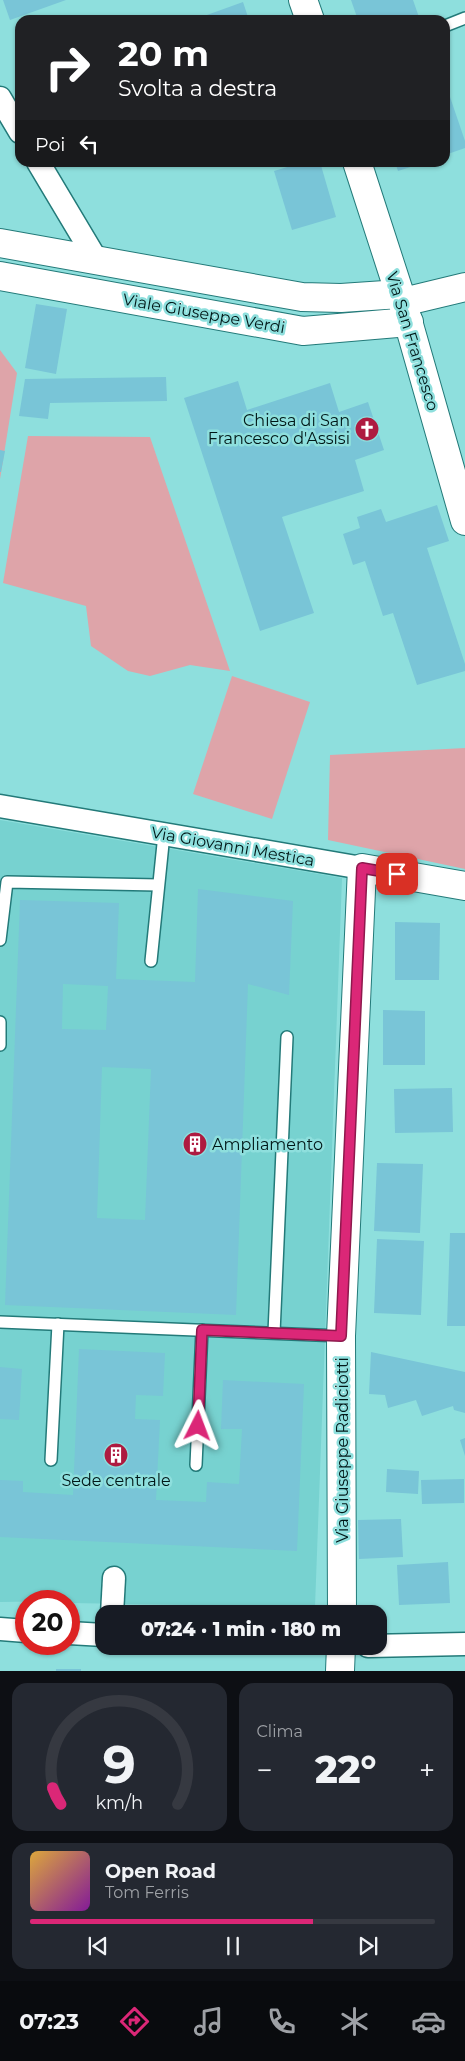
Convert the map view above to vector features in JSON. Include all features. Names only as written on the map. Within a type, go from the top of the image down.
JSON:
[{"type":"street","points":[[303,0],[308,15]]},
{"type":"street","points":[[0,98],[15,124]]},
{"type":"street","points":[[41,167],[97,261]]},
{"type":"street","name":"Via San Francesco","points":[[359,167],[404,306],[463,504]]},
{"type":"street","name":"Viale Giuseppe Verdi","points":[[0,243],[302,297],[341,298],[404,306]]},
{"type":"street","name":"Viale Giuseppe Verdi","points":[[0,276],[303,331],[404,306],[465,287]]},
{"type":"street","name":"Via Giovanni Mestica","points":[[0,806],[465,886]]},
{"type":"street","name":"Via Giuseppe Radiciotti","points":[[342,1605],[341,1336],[362,868]]},
{"type":"street","points":[[112,1605],[114,1578]]},
{"type":"street","points":[[0,1629],[15,1630]]},
{"type":"street","points":[[80,1634],[95,1634]]},
{"type":"street","points":[[387,1646],[465,1644]]},
{"type":"street","points":[[340,1671],[341,1655]]},
{"type":"lane","points":[[450,24],[465,18]]},
{"type":"lane","points":[[151,961],[164,834]]},
{"type":"lane","points":[[0,940],[7,882],[158,885]]},
{"type":"lane","points":[[0,1022],[0,1045]]},
{"type":"lane","points":[[274,1333],[287,1037]]},
{"type":"lane","points":[[0,1322],[341,1336]]},
{"type":"lane","points":[[51,1460],[58,1324]]},
{"type":"lane","points":[[196,1465],[202,1330]]},
{"type":"shaded area","points":[[0,350],[17,373],[0,479]]},
{"type":"shaded area","points":[[28,436],[150,437],[230,671],[190,665],[150,676],[128,671],[91,646],[86,606],[3,583]]},
{"type":"shaded area","points":[[232,676],[310,702],[272,819],[193,794]]},
{"type":"shaded area","points":[[465,748],[465,869],[328,840],[330,755]]},
{"type":"shaded area","points":[[0,820],[342,878],[315,1605],[80,1603],[80,1590],[15,1590],[15,1602],[0,1602]]},
{"type":"building","points":[[3,0],[66,0],[24,15],[15,15],[15,18],[10,20]]},
{"type":"building","points":[[351,0],[413,0],[418,15],[356,15]]},
{"type":"building","points":[[243,2],[247,15],[207,15]]},
{"type":"building","points":[[450,97],[465,141],[465,148],[450,153]]},
{"type":"building","points":[[287,167],[321,167],[336,217],[292,230],[274,171]]},
{"type":"building","points":[[397,167],[410,167],[398,171]]},
{"type":"building","points":[[36,304],[67,309],[56,374],[25,368]]},
{"type":"building","points":[[166,377],[167,401],[50,403],[48,419],[19,416],[25,379]]},
{"type":"building","points":[[238,381],[247,410],[330,383],[339,412],[368,402],[384,450],[355,460],[364,491],[282,517],[314,613],[260,631],[184,398]]},
{"type":"building","points":[[0,450],[5,451],[1,472],[0,472]]},
{"type":"building","points":[[437,505],[449,541],[427,548],[465,664],[465,671],[417,685],[393,613],[383,616],[365,561],[353,565],[343,534],[360,528],[357,517],[381,509],[386,522]]},
{"type":"building","name":"Ampliamento","points":[[198,889],[293,901],[289,995],[248,984],[236,1315],[5,1305],[20,900],[119,903],[116,979],[195,982]],"holes":[[[63,984],[108,986],[106,1030],[62,1029]],[[102,1067],[151,1069],[145,1220],[97,1218]]]},
{"type":"building","points":[[395,922],[440,923],[439,980],[395,980]]},
{"type":"building","points":[[383,1010],[425,1011],[425,1065],[383,1065]]},
{"type":"building","points":[[452,1088],[453,1132],[395,1133],[394,1089]]},
{"type":"building","points":[[377,1163],[423,1164],[420,1233],[374,1231]]},
{"type":"building","points":[[450,1233],[465,1233],[465,1326],[447,1326]]},
{"type":"building","points":[[377,1239],[424,1241],[421,1315],[374,1313]]},
{"type":"building","name":"Sede centrale","points":[[79,1349],[165,1353],[163,1396],[136,1395],[135,1419],[160,1420],[156,1500],[206,1502],[207,1482],[239,1484],[242,1429],[221,1429],[223,1380],[304,1384],[297,1551],[0,1537],[0,1480],[23,1481],[23,1492],[73,1495]]},
{"type":"building","points":[[371,1352],[465,1372],[465,1413],[454,1410],[453,1406],[422,1416],[416,1400],[388,1408],[385,1395],[369,1394]]},
{"type":"building","points":[[0,1367],[22,1369],[19,1420],[0,1419]]},
{"type":"building","points":[[465,1438],[465,1456],[460,1440]]},
{"type":"building","points":[[387,1469],[419,1471],[418,1494],[386,1492]]},
{"type":"building","points":[[464,1479],[464,1503],[422,1504],[421,1480]]},
{"type":"building","points":[[401,1519],[403,1557],[359,1559],[358,1520]]},
{"type":"building","points":[[448,1562],[450,1603],[399,1605],[397,1565]]},
{"type":"building","points":[[56,1669],[81,1669],[81,1671],[56,1671]]},
{"type":"place","name":"Chiesa di San Francesco d'Assisi","points":[[367,429]]},
{"type":"place","name":"Ampliamento","points":[[195,1144]]},
{"type":"place","name":"Sede centrale","points":[[116,1455]]},
{"type":"route","points":[[198,1426],[202,1330],[341,1336],[362,868],[397,874]]}]
